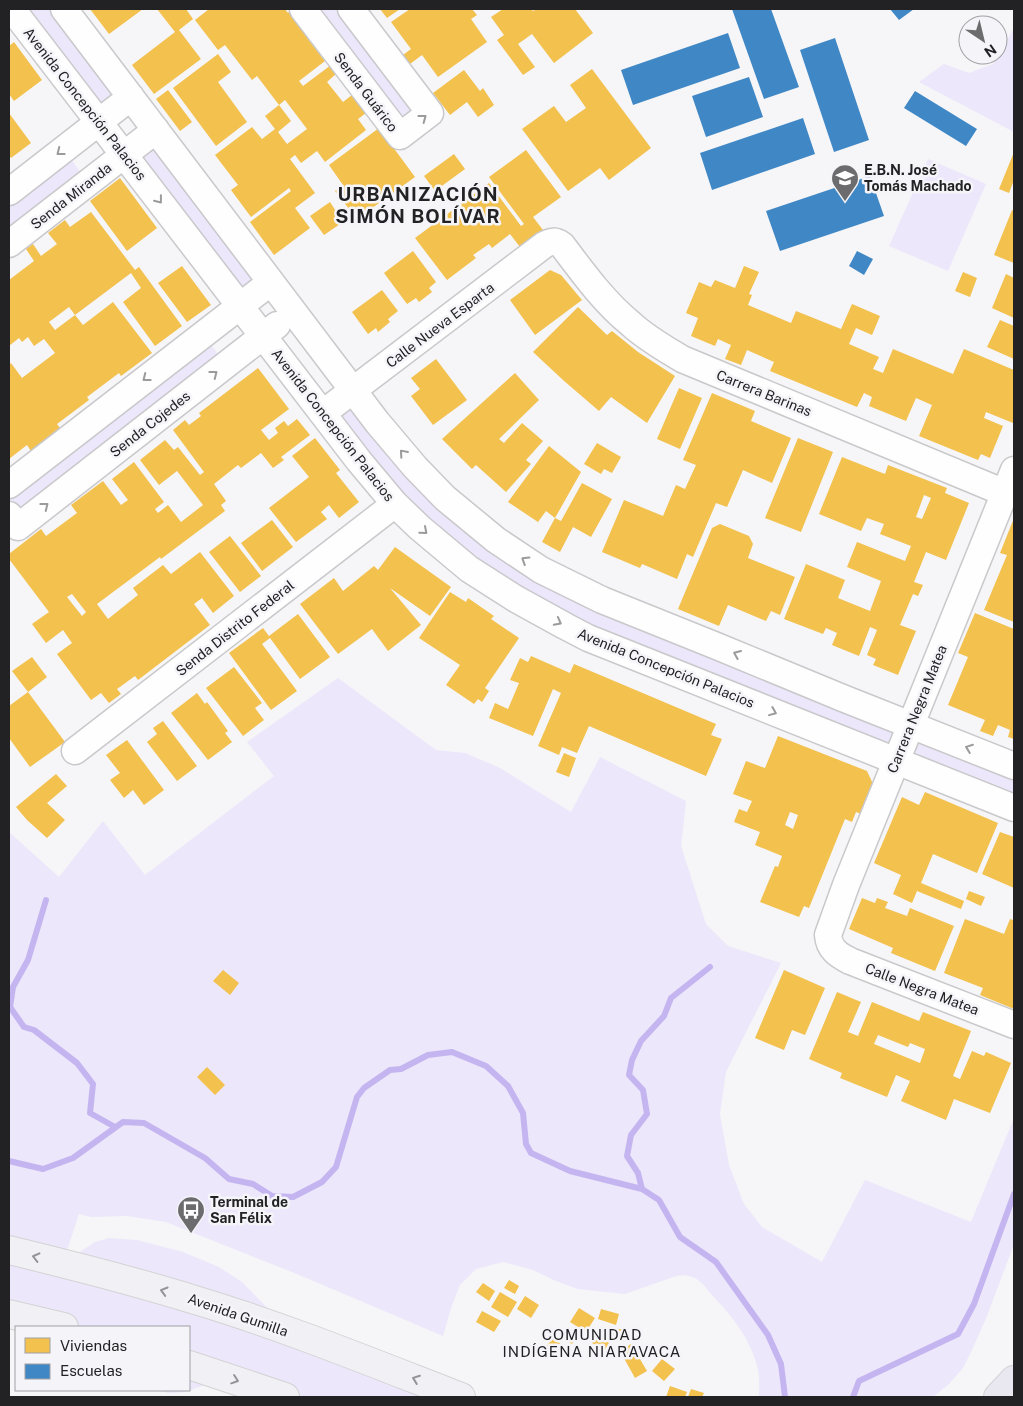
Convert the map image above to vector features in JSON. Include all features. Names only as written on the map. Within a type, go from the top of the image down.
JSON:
[{"type":"highway","points":[[998,1397],[1014,1380]]},
{"type":"highway","points":[[1012,1397],[1014,1391]]},
{"type":"main road","name":"Avenida Gumilla","points":[[9,1250],[118,1277],[196,1300],[309,1339],[461,1397]]},
{"type":"main road","points":[[9,1314],[60,1326]]},
{"type":"main road","points":[[190,1364],[285,1397]]},
{"type":"street","points":[[64,9],[377,422],[430,483],[496,540],[541,570],[602,600],[1014,766]]},
{"type":"street","name":"Senda Guárico","points":[[303,9],[400,136],[430,113],[351,9]]},
{"type":"street","name":"Avenida Concepción Palacios","points":[[13,12],[359,461],[395,504],[420,528],[469,569],[516,599],[588,638],[1014,808]]},
{"type":"street","points":[[9,192],[131,97]]},
{"type":"street","name":"Senda Miranda","points":[[9,244],[156,130]]},
{"type":"street","name":"Calle Nueva Esparta","points":[[323,413],[544,245],[557,242]]},
{"type":"street","name":"Carrera Barinas","points":[[557,242],[562,245],[606,300],[630,323],[650,340],[682,359],[1010,482]]},
{"type":"street","points":[[9,486],[270,282]]},
{"type":"street","name":"Senda Cojedes","points":[[9,515],[18,527],[294,312]]},
{"type":"street","name":"Carrera Negra Matea","points":[[832,949],[828,941],[831,924],[1010,482]]},
{"type":"street","name":"Senda Distrito Federal","points":[[75,751],[395,504]]},
{"type":"street","name":"Calle Negra Matea","points":[[832,949],[838,955],[850,961],[1014,1025]]},
{"type":"shaded area","points":[[19,9],[64,9],[131,97],[99,122]]},
{"type":"shaded area","points":[[303,9],[351,9],[430,113],[400,136]]},
{"type":"shaded area","points":[[1014,28],[1014,132],[919,82],[944,64],[969,73],[990,65],[1008,65],[1008,38]]},
{"type":"shaded area","points":[[156,130],[271,282],[240,305],[124,155]]},
{"type":"shaded area","points":[[64,149],[88,183],[9,244],[9,192]]},
{"type":"shaded area","points":[[928,159],[986,184],[948,271],[889,246]]},
{"type":"shaded area","points":[[203,334],[226,365],[18,527],[9,515],[9,485]]},
{"type":"shaded area","points":[[353,391],[496,540],[1014,766],[1014,808],[494,585],[323,413]]},
{"type":"shaded area","points":[[338,678],[436,750],[465,753],[500,768],[571,812],[600,757],[686,801],[681,846],[706,924],[728,946],[781,963],[726,1072],[720,1114],[729,1165],[744,1204],[762,1227],[822,1262],[865,1180],[971,1222],[1014,1118],[1014,1244],[972,1350],[963,1368],[949,1384],[933,1397],[759,1397],[758,1370],[745,1337],[733,1319],[703,1285],[695,1278],[686,1276],[676,1276],[625,1294],[578,1289],[533,1270],[503,1262],[476,1269],[460,1285],[443,1336],[297,1274],[166,1222],[127,1216],[91,1217],[79,1214],[63,1263],[95,1242],[109,1238],[137,1240],[183,1252],[219,1267],[242,1282],[291,1332],[461,1397],[285,1397],[227,1377],[190,1390],[190,1326],[45,1326],[9,1314],[9,832],[59,877],[103,821],[145,875],[274,776],[247,742]]},
{"type":"shaded area","points":[[161,1391],[188,1391],[185,1392],[168,1393]]},
{"type":"building: Viviendas","points":[[90,9],[143,9],[109,34]]},
{"type":"building: Viviendas","points":[[157,9],[186,9],[193,19],[179,30],[201,59],[154,94],[132,65],[175,32]]},
{"type":"building: Viviendas","points":[[209,9],[285,9],[288,13],[291,9],[311,35],[307,38],[325,61],[299,81],[303,86],[331,65],[337,73],[327,82],[343,102],[352,95],[366,113],[358,119],[366,130],[325,162],[317,151],[301,163],[295,155],[290,159],[315,193],[295,208],[310,228],[274,255],[250,222],[291,191],[289,188],[251,217],[231,190],[238,185],[215,155],[252,127],[262,139],[275,129],[265,116],[279,105],[257,76],[252,80],[225,45],[218,50],[195,20]],"holes":[[[285,100],[307,129],[287,144],[278,132],[291,121],[279,105]]]},
{"type":"building: Viviendas","points":[[380,9],[400,9],[387,18]]},
{"type":"building: Viviendas","points":[[410,9],[472,9],[477,15],[471,19],[487,42],[438,77],[422,55],[410,64],[403,55],[411,49],[391,22]]},
{"type":"building: Viviendas","points":[[503,9],[531,9],[533,11],[537,9],[575,9],[593,33],[554,63],[532,34],[518,44],[535,67],[523,75],[497,40],[504,35],[491,17]]},
{"type":"building: Viviendas","points":[[14,42],[42,80],[14,101],[9,94],[9,46]]},
{"type":"building: Viviendas","points":[[218,54],[231,72],[218,82],[247,122],[216,146],[173,88]]},
{"type":"building: Viviendas","points":[[592,69],[651,148],[609,180],[600,168],[568,191],[522,129],[554,106],[566,122],[586,108],[570,85]]},
{"type":"building: Viviendas","points":[[464,70],[480,91],[483,88],[494,105],[478,117],[467,102],[450,115],[433,93]]},
{"type":"building: Viviendas","points":[[168,90],[192,122],[180,131],[156,99]]},
{"type":"building: Viviendas","points":[[9,113],[31,143],[11,158],[9,155]]},
{"type":"building: Viviendas","points":[[379,128],[415,177],[357,219],[335,191],[343,185],[329,165]]},
{"type":"building: Viviendas","points":[[526,150],[561,197],[533,217],[543,230],[520,247],[510,234],[492,248],[489,244],[473,255],[476,258],[447,280],[415,238],[489,183],[521,226],[524,224],[489,177]]},
{"type":"building: Viviendas","points":[[1014,152],[1014,180],[1009,193],[999,189]]},
{"type":"building: Viviendas","points":[[454,154],[465,169],[435,191],[424,176]]},
{"type":"building: Viviendas","points":[[120,178],[157,228],[127,251],[90,201]]},
{"type":"building: Viviendas","points":[[330,202],[343,222],[324,235],[310,216]]},
{"type":"building: Viviendas","points":[[1012,210],[1014,211],[1014,263],[994,255]]},
{"type":"building: Viviendas","points":[[91,212],[135,270],[139,267],[182,326],[155,346],[123,302],[141,288],[131,273],[75,315],[83,325],[113,302],[152,353],[121,376],[119,373],[87,397],[89,400],[57,424],[63,432],[33,454],[27,445],[9,459],[9,365],[11,363],[22,378],[55,353],[44,339],[34,346],[28,337],[22,342],[19,338],[9,346],[9,280],[34,261],[26,249],[33,244],[41,256],[57,244],[48,233],[65,220],[70,227]],"holes":[[[69,307],[75,315],[55,330],[49,322]]]},
{"type":"building: Viviendas","points":[[413,251],[436,282],[429,288],[432,292],[419,302],[416,298],[407,304],[384,273]]},
{"type":"building: Viviendas","points":[[182,266],[211,305],[187,322],[158,283]]},
{"type":"building: Viviendas","points":[[744,266],[759,272],[749,294],[752,295],[748,305],[791,323],[796,311],[841,329],[852,304],[880,316],[872,335],[856,328],[849,344],[879,357],[873,369],[883,373],[893,349],[953,374],[964,349],[1014,370],[1013,423],[986,412],[984,418],[1003,426],[990,458],[981,454],[978,460],[919,436],[932,405],[916,398],[906,421],[869,406],[872,397],[864,393],[857,407],[770,371],[774,362],[747,350],[741,365],[725,359],[731,345],[718,339],[715,346],[691,336],[698,318],[686,313],[699,282],[711,287],[715,280],[735,288]]},
{"type":"building: Viviendas","points":[[550,270],[561,275],[582,300],[535,335],[510,300]]},
{"type":"building: Viviendas","points":[[963,272],[977,278],[970,297],[955,291]]},
{"type":"building: Viviendas","points":[[1006,274],[1014,278],[1014,318],[992,308]]},
{"type":"building: Viviendas","points":[[382,290],[398,311],[388,319],[390,322],[378,332],[376,328],[368,334],[352,312]]},
{"type":"building: Viviendas","points":[[578,307],[607,335],[612,331],[638,352],[675,376],[647,423],[611,397],[599,411],[533,352]]},
{"type":"building: Viviendas","points":[[1000,320],[1014,326],[1014,359],[987,347]]},
{"type":"building: Viviendas","points":[[436,359],[467,400],[433,425],[411,396],[420,389],[411,378]]},
{"type":"building: Viviendas","points":[[258,368],[289,409],[261,430],[269,440],[278,433],[275,428],[284,421],[288,426],[297,419],[310,435],[281,457],[284,460],[273,468],[261,453],[241,468],[238,465],[214,484],[226,501],[221,505],[225,511],[97,604],[108,619],[138,595],[133,588],[163,565],[171,574],[200,552],[234,596],[213,613],[202,598],[194,604],[210,625],[138,680],[135,676],[117,689],[121,694],[109,703],[101,693],[91,700],[57,654],[72,643],[63,630],[46,643],[32,624],[49,612],[9,559],[9,554],[41,529],[46,536],[77,513],[71,505],[103,481],[121,505],[128,500],[112,479],[134,462],[164,502],[155,509],[158,513],[168,505],[181,522],[203,505],[177,471],[159,485],[140,460],[165,440],[174,450],[178,447],[200,475],[204,472],[173,430],[185,420],[189,425],[201,416],[199,413]],"holes":[[[72,594],[86,612],[82,616],[67,597]]]},
{"type":"building: Viviendas","points":[[515,373],[539,400],[499,439],[504,443],[522,423],[543,441],[526,460],[531,464],[506,492],[476,465],[472,469],[442,439]]},
{"type":"building: Viviendas","points":[[679,388],[702,398],[680,449],[657,439]]},
{"type":"building: Viviendas","points":[[712,393],[755,411],[751,421],[791,438],[772,483],[743,470],[727,507],[716,503],[693,557],[687,554],[677,579],[642,564],[640,568],[602,552],[624,500],[663,516],[676,485],[685,489],[696,465],[683,460]]},
{"type":"building: Viviendas","points":[[315,438],[340,470],[336,473],[359,502],[339,518],[329,505],[321,512],[327,519],[296,542],[269,508],[309,477],[292,456]]},
{"type":"building: Viviendas","points":[[798,438],[833,452],[801,532],[765,518]]},
{"type":"building: Viviendas","points":[[597,443],[621,457],[612,473],[604,469],[601,474],[584,464]]},
{"type":"building: Viviendas","points":[[549,446],[581,472],[555,518],[546,511],[538,522],[508,502]]},
{"type":"building: Viviendas","points":[[842,457],[885,474],[888,465],[947,488],[945,493],[969,503],[946,560],[926,552],[914,582],[923,585],[918,596],[913,594],[900,625],[916,631],[898,675],[873,665],[876,659],[867,655],[877,630],[870,627],[859,656],[832,645],[837,633],[826,628],[823,634],[784,619],[806,564],[845,580],[838,598],[870,611],[881,581],[847,567],[857,542],[905,561],[911,546],[880,534],[884,524],[867,518],[861,531],[819,514]],"holes":[[[924,495],[931,498],[922,519],[916,517]]]},
{"type":"building: Viviendas","points":[[582,483],[612,499],[591,537],[573,527],[560,552],[542,542],[555,518],[561,521]]},
{"type":"building: Viviendas","points":[[1014,518],[1014,622],[984,610],[1007,555],[1000,553]]},
{"type":"building: Viviendas","points":[[272,520],[293,547],[262,571],[241,543]]},
{"type":"building: Viviendas","points":[[720,524],[749,536],[753,544],[748,558],[795,577],[780,615],[771,611],[766,621],[728,605],[719,626],[678,609],[712,528]]},
{"type":"building: Viviendas","points":[[230,536],[261,576],[240,592],[209,552]]},
{"type":"building: Viviendas","points":[[395,547],[451,587],[430,616],[390,588],[421,625],[388,651],[372,629],[338,654],[300,604],[334,578],[343,591],[374,566],[378,570]]},
{"type":"building: Viviendas","points":[[450,592],[466,602],[468,598],[494,616],[491,619],[519,638],[485,688],[489,691],[482,702],[478,699],[474,704],[446,685],[460,665],[419,638]]},
{"type":"building: Viviendas","points":[[975,613],[1014,629],[1014,739],[1008,737],[1010,730],[998,725],[993,736],[980,731],[985,720],[948,705],[968,657],[958,653]]},
{"type":"building: Viviendas","points":[[298,614],[330,657],[300,679],[270,638],[262,644],[297,691],[271,710],[229,653],[263,628],[269,636]]},
{"type":"building: Viviendas","points":[[531,656],[570,673],[574,664],[716,724],[711,735],[722,739],[706,776],[589,726],[577,753],[562,747],[559,755],[538,746],[561,693],[553,689],[533,736],[489,718],[495,703],[508,709],[519,683],[510,680],[520,658],[528,662]]},
{"type":"building: Viviendas","points":[[32,657],[47,677],[28,692],[12,671]]},
{"type":"building: Viviendas","points":[[234,667],[262,703],[255,708],[264,720],[243,736],[206,688]]},
{"type":"building: Viviendas","points":[[28,692],[65,742],[30,767],[9,738],[9,706]]},
{"type":"building: Viviendas","points":[[197,693],[205,704],[207,702],[228,731],[225,733],[232,742],[208,760],[171,713]]},
{"type":"building: Viviendas","points":[[163,721],[197,766],[177,781],[147,742],[157,734],[153,728]]},
{"type":"building: Viviendas","points":[[778,736],[867,771],[873,784],[861,814],[856,812],[852,822],[845,819],[809,908],[804,906],[799,917],[760,902],[775,866],[778,867],[782,856],[755,845],[760,832],[734,822],[739,809],[747,812],[752,801],[733,794],[746,761],[765,768]],"holes":[[[790,812],[798,815],[793,829],[785,825]]]},
{"type":"building: Viviendas","points":[[127,740],[164,790],[144,805],[133,790],[124,798],[110,780],[120,773],[106,755]]},
{"type":"building: Viviendas","points":[[564,753],[576,758],[569,777],[556,772]]},
{"type":"building: Viviendas","points":[[56,774],[67,786],[47,803],[65,820],[47,838],[16,807]]},
{"type":"building: Viviendas","points":[[925,792],[998,823],[977,873],[933,854],[921,883],[964,901],[961,909],[917,891],[912,903],[893,894],[901,875],[874,863],[902,797],[919,805]]},
{"type":"building: Viviendas","points":[[1000,832],[1014,837],[1014,888],[982,874]]},
{"type":"building: Viviendas","points":[[969,891],[985,897],[981,906],[966,899]]},
{"type":"building: Viviendas","points":[[862,898],[875,903],[877,898],[888,902],[885,908],[907,916],[910,908],[954,926],[935,971],[891,953],[893,948],[849,929]]},
{"type":"building: Viviendas","points":[[1014,917],[1014,1009],[980,995],[983,988],[944,973],[965,919],[1004,934],[1010,919],[1013,920]]},
{"type":"building: Viviendas","points":[[223,970],[239,983],[230,995],[213,981]]},
{"type":"building: Viviendas","points":[[784,970],[825,988],[805,1035],[792,1030],[784,1050],[755,1038]]},
{"type":"building: Viviendas","points":[[837,992],[861,1002],[848,1032],[858,1036],[872,1002],[919,1021],[923,1012],[971,1031],[953,1076],[960,1079],[972,1051],[984,1056],[986,1052],[1011,1063],[990,1113],[954,1099],[946,1120],[901,1101],[910,1081],[896,1075],[887,1097],[840,1078],[842,1073],[809,1059]],"holes":[[[878,1035],[908,1047],[910,1043],[925,1049],[920,1063],[874,1044]]]},
{"type":"building: Viviendas","points":[[207,1067],[225,1085],[215,1095],[197,1077]]},
{"type":"building: Viviendas","points":[[509,1280],[519,1286],[515,1294],[504,1288]]},
{"type":"building: Viviendas","points":[[483,1283],[495,1291],[489,1301],[476,1292]]},
{"type":"building: Viviendas","points":[[500,1292],[517,1302],[508,1317],[491,1307]]},
{"type":"building: Viviendas","points":[[525,1296],[539,1305],[531,1318],[517,1309]]},
{"type":"building: Viviendas","points":[[579,1308],[595,1318],[586,1332],[570,1322]]},
{"type":"building: Viviendas","points":[[601,1309],[619,1314],[616,1325],[598,1319]]},
{"type":"building: Viviendas","points":[[482,1311],[501,1321],[494,1332],[476,1322]]},
{"type":"building: Viviendas","points":[[613,1328],[626,1330],[623,1342],[610,1340]]},
{"type":"building: Viviendas","points":[[569,1330],[578,1336],[572,1344],[563,1338]]},
{"type":"building: Viviendas","points":[[598,1335],[609,1343],[604,1351],[592,1343]]},
{"type":"building: Viviendas","points":[[553,1338],[567,1349],[559,1357],[546,1347]]},
{"type":"building: Viviendas","points":[[631,1344],[647,1371],[635,1378],[620,1351]]},
{"type":"building: Viviendas","points":[[662,1359],[675,1369],[664,1381],[652,1371]]},
{"type":"building: Viviendas","points":[[670,1386],[687,1392],[685,1397],[666,1397]]},
{"type":"building: Viviendas","points":[[691,1389],[704,1393],[702,1397],[688,1397]]},
{"type":"building: Escuelas","points":[[732,9],[771,9],[799,87],[764,99]]},
{"type":"building: Escuelas","points":[[890,9],[914,9],[899,20]]},
{"type":"building: Escuelas","points":[[728,33],[740,68],[633,105],[621,70]]},
{"type":"building: Escuelas","points":[[835,38],[869,140],[834,152],[800,50]]},
{"type":"building: Escuelas","points":[[749,77],[763,117],[706,137],[692,96]]},
{"type":"building: Escuelas","points":[[915,91],[977,129],[966,146],[904,108]]},
{"type":"building: Escuelas","points":[[803,118],[815,154],[712,190],[700,153]]},
{"type":"building: Escuelas","points":[[870,176],[884,216],[780,251],[766,211]]},
{"type":"building: Escuelas","points":[[857,251],[873,259],[864,275],[849,266]]},
{"type":"waterway","points":[[46,900],[28,960],[13,987],[10,1007],[24,1027],[34,1030],[77,1063],[93,1084],[90,1113],[115,1127]]},
{"type":"waterway","points":[[642,1189],[638,1173],[627,1156],[631,1135],[647,1114],[643,1090],[629,1075],[632,1060],[641,1041],[664,1016],[671,998],[710,967]]},
{"type":"waterway","points":[[9,1161],[43,1169],[73,1158],[123,1122],[144,1123],[205,1158],[229,1179],[253,1184],[272,1196],[293,1197],[322,1182],[336,1167],[357,1097],[364,1088],[390,1070],[401,1069],[428,1055],[452,1052],[486,1066],[508,1086],[523,1113],[526,1144],[531,1153],[570,1171],[642,1189],[659,1200],[680,1237],[716,1262],[768,1335],[781,1364],[785,1397]]},
{"type":"waterway","points":[[853,1397],[859,1381],[958,1334],[974,1304],[1014,1194]]},
{"type":"place","name":"E.B.N. José Tomás Machado","points":[[845,202]]},
{"type":"place","name":"Terminal de San Félix","points":[[191,1234]]},
{"type":"district","name":"URBANIZACIÓN SIMÓN BOLÍVAR","points":[[418,205]]},
{"type":"district","name":"COMUNIDAD INDÍGENA NIARAVACA","points":[[592,1344]]}]
